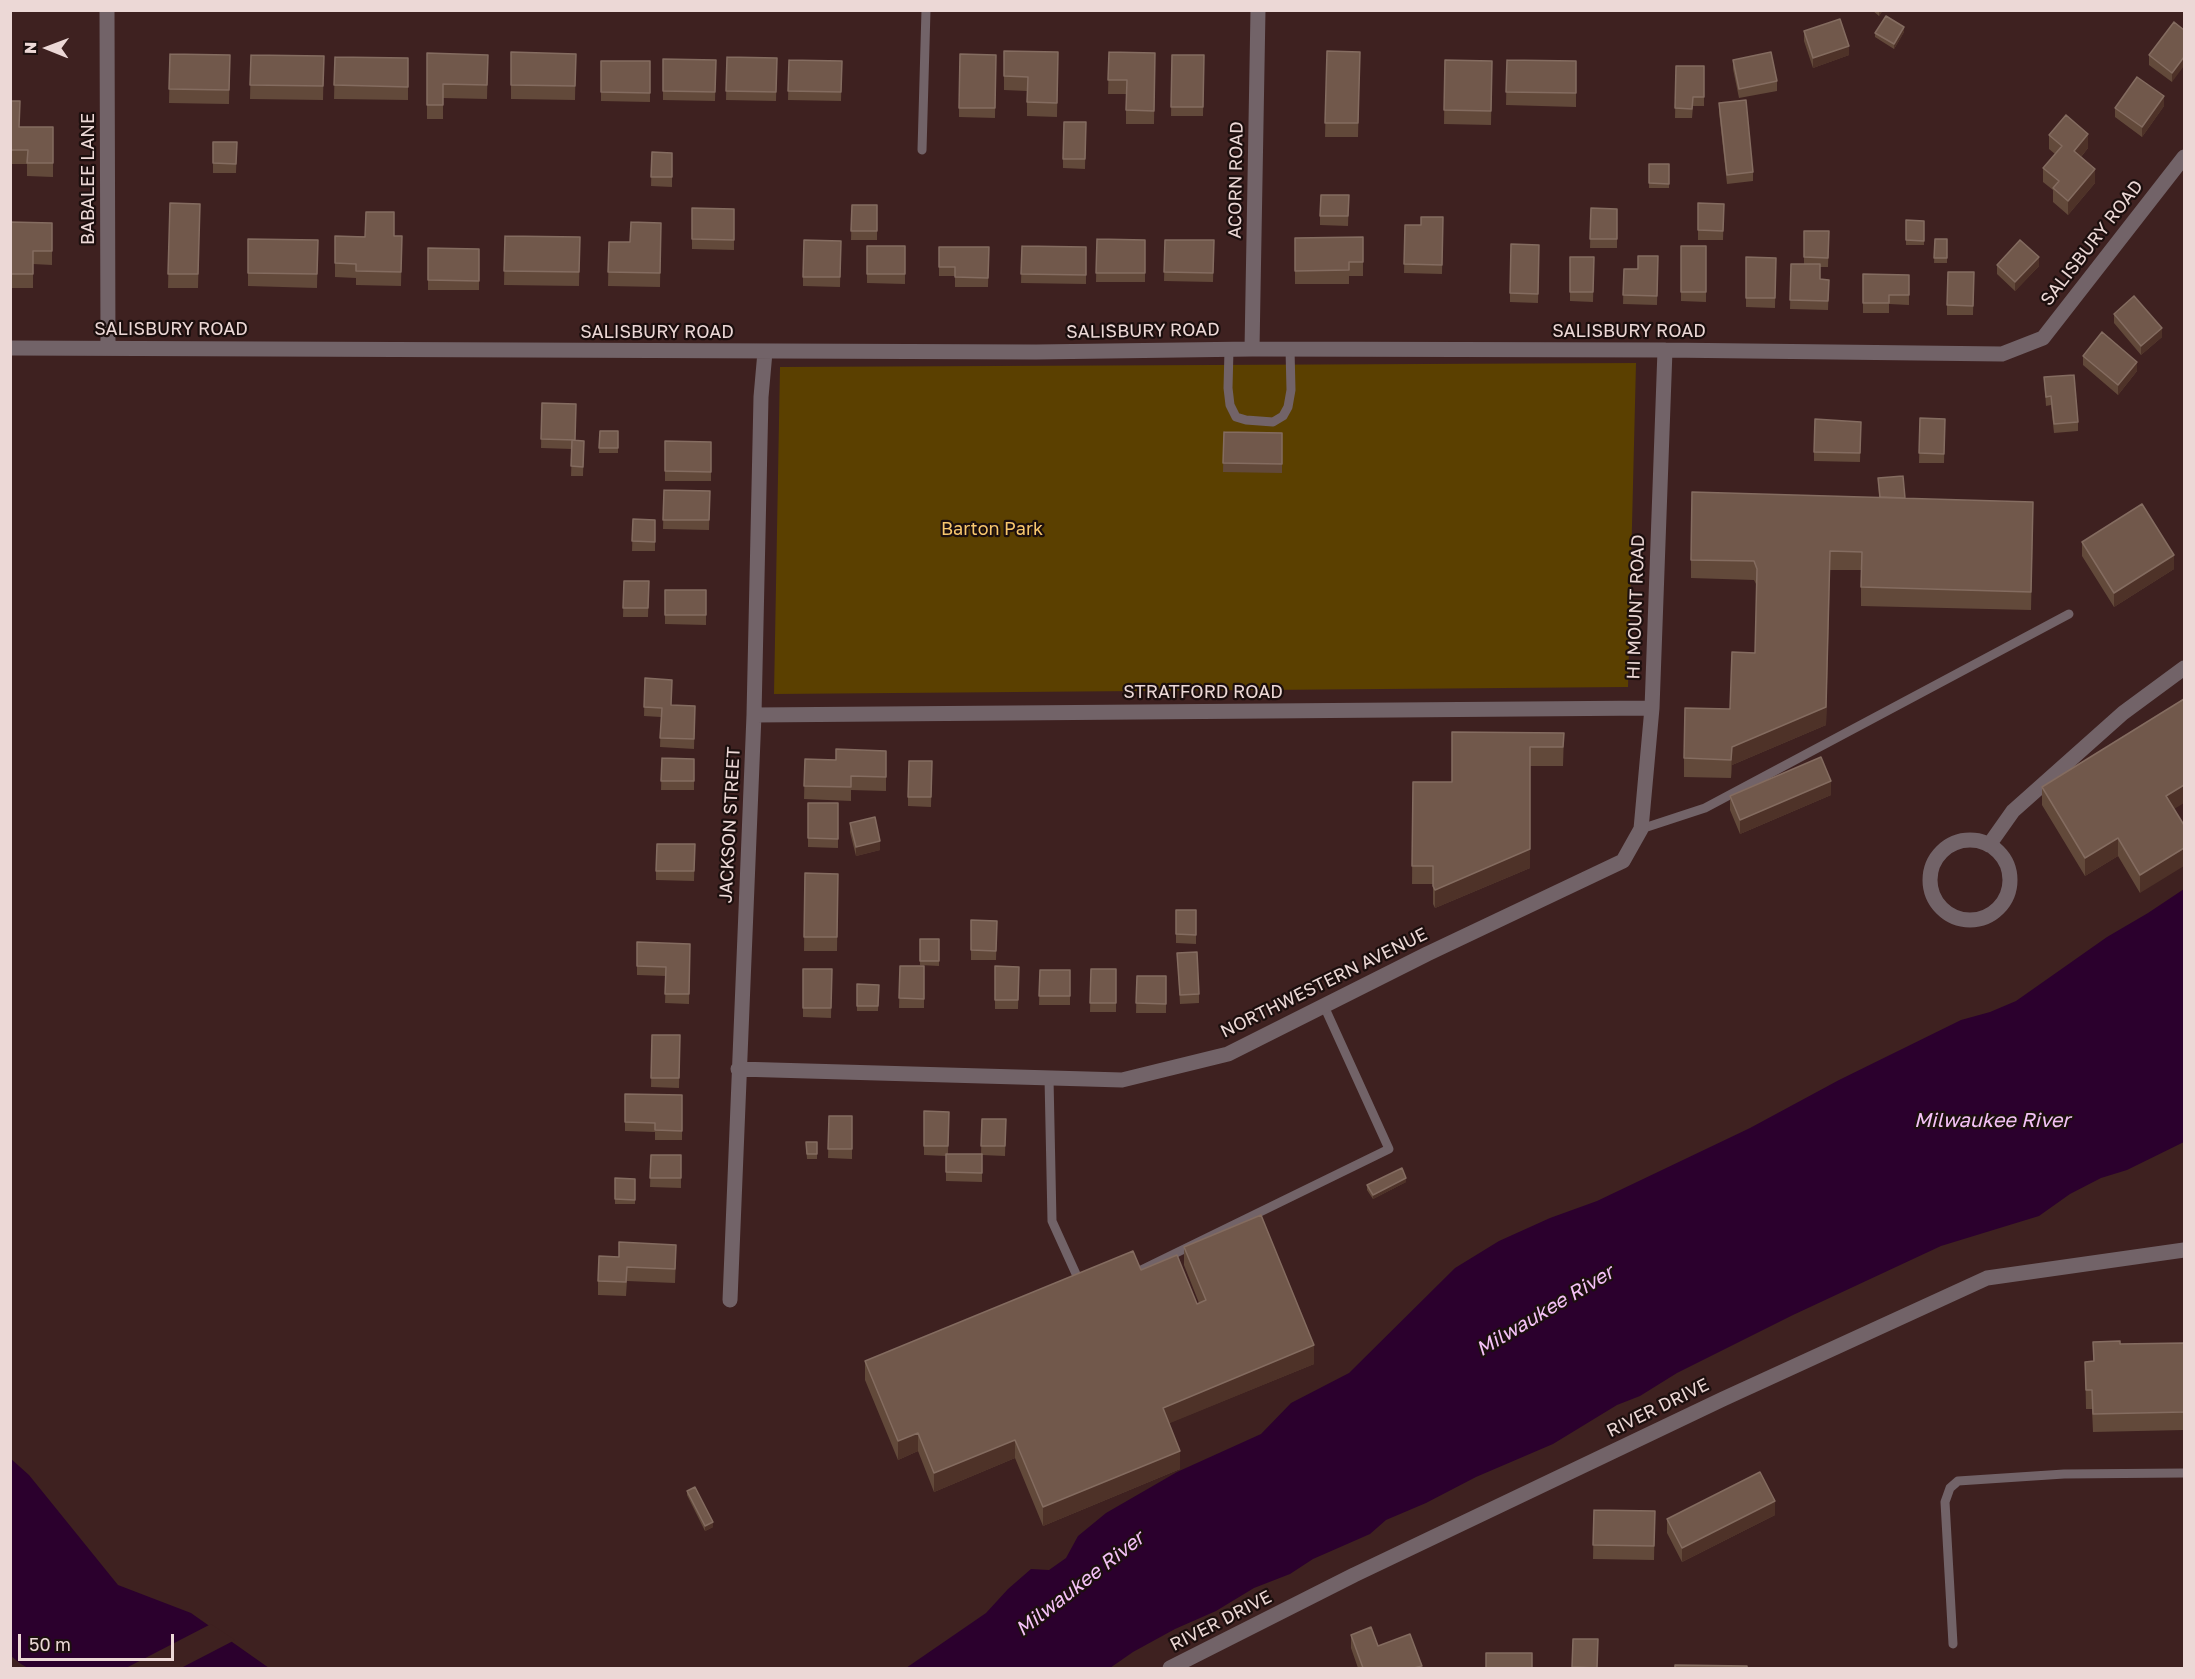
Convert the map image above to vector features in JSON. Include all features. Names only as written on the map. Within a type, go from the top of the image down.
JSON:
[{"type":"street","name":"BABALEE LANE","points":[[107,10],[108,348]]},
{"type":"street","name":"ACORN ROAD","points":[[1252,349],[1258,10]]},
{"type":"street","name":"SALISBURY ROAD","points":[[10,348],[765,352],[1252,349],[1665,350],[2002,354],[2043,338],[2184,157]]},
{"type":"street","name":"HI MOUNT ROAD","points":[[1623,861],[1641,828],[1652,708],[1665,350]]},
{"type":"street","name":"JACKSON STREET","points":[[730,1300],[754,715],[761,397],[765,352]]},
{"type":"street","points":[[1989,845],[2013,812],[2030,796],[2123,713],[2184,668]]},
{"type":"street","name":"STRATFORD ROAD","points":[[754,715],[1652,708]]},
{"type":"street","points":[[1962,840],[1976,840],[1989,845],[2006,863],[2010,875],[2005,900],[1987,917],[1962,920],[1950,916],[1939,907],[1932,895],[1929,881],[1938,855],[1949,846],[1962,840]]},
{"type":"street","name":"NORTHWESTERN AVENUE","points":[[738,1069],[1122,1080],[1228,1054],[1623,861]]},
{"type":"street","name":"RIVER DRIVE","points":[[1170,1668],[1354,1575],[1723,1399],[1987,1278],[2184,1250]]},
{"type":"lane","points":[[922,150],[926,10]]},
{"type":"lane","points":[[1229,350],[1228,388],[1230,405],[1236,417],[1274,422],[1283,416],[1288,407],[1291,390],[1290,349]]},
{"type":"lane","points":[[1641,828],[1706,808],[2069,614]]},
{"type":"lane","points":[[1128,1276],[1389,1149],[1324,1006]]},
{"type":"lane","points":[[1049,1078],[1052,1221],[1087,1297]]},
{"type":"lane","points":[[1953,1644],[1945,1502],[1950,1488],[1958,1481],[2064,1474],[2184,1473]]},
{"type":"green space","name":"Barton Park","points":[[1636,363],[1628,687],[774,694],[780,367]]},
{"type":"water","name":"Milwaukee River","points":[[2184,889],[2184,1142],[2127,1170],[2101,1178],[2070,1194],[2039,1216],[1941,1246],[1793,1315],[1677,1373],[1640,1396],[1617,1405],[1553,1444],[1476,1477],[1426,1503],[1386,1520],[1370,1534],[1313,1559],[1290,1574],[1254,1588],[1216,1611],[1175,1629],[1133,1652],[1110,1668],[906,1668],[986,1613],[1031,1569],[1049,1570],[1066,1558],[1078,1536],[1106,1513],[1177,1472],[1261,1434],[1291,1403],[1349,1373],[1455,1268],[1499,1241],[1550,1218],[1597,1201],[1750,1128],[1839,1080],[1961,1020],[1990,1012],[2016,1001],[2107,937]]},
{"type":"water","points":[[10,1458],[29,1475],[118,1585],[191,1613],[269,1668],[28,1668],[11,1656]]},
{"type":"pier","points":[[211,1624],[235,1640],[181,1668],[126,1668]]},
{"type":"building","points":[[1886,16],[1904,27],[1894,44],[1875,33]]},
{"type":"building","points":[[1840,19],[1849,46],[1813,58],[1804,31]]},
{"type":"building","points":[[2174,22],[2184,30],[2184,57],[2172,73],[2149,55]]},
{"type":"building","points":[[1004,51],[1058,52],[1057,103],[1027,102],[1028,77],[1004,76]]},
{"type":"building","points":[[1327,51],[1360,52],[1358,123],[1325,123]]},
{"type":"building","points":[[511,52],[576,54],[575,86],[511,85]]},
{"type":"building","points":[[1109,52],[1155,53],[1154,111],[1126,110],[1127,80],[1108,80]]},
{"type":"building","points":[[1771,52],[1777,81],[1739,89],[1733,60]]},
{"type":"building","points":[[427,53],[488,55],[487,85],[443,84],[443,105],[427,105]]},
{"type":"building","points":[[170,54],[230,55],[229,90],[169,89]]},
{"type":"building","points":[[960,54],[996,55],[995,108],[959,108]]},
{"type":"building","points":[[251,55],[324,56],[323,86],[250,85]]},
{"type":"building","points":[[1172,55],[1204,55],[1203,107],[1171,107]]},
{"type":"building","points":[[335,57],[408,58],[408,87],[334,85]]},
{"type":"building","points":[[727,57],[777,58],[776,92],[726,91]]},
{"type":"building","points":[[663,59],[716,60],[715,92],[663,91]]},
{"type":"building","points":[[789,60],[842,61],[841,92],[788,91]]},
{"type":"building","points":[[1445,60],[1492,61],[1491,111],[1444,110]]},
{"type":"building","points":[[1507,60],[1576,61],[1576,93],[1506,92]]},
{"type":"building","points":[[601,61],[650,61],[650,93],[601,92]]},
{"type":"building","points":[[1676,66],[1704,66],[1704,97],[1693,97],[1692,109],[1675,108]]},
{"type":"building","points":[[2137,77],[2164,96],[2142,127],[2115,108]]},
{"type":"building","points":[[1746,100],[1753,172],[1727,175],[1719,103]]},
{"type":"building","points":[[10,101],[20,101],[19,127],[53,127],[53,163],[27,163],[28,150],[10,150]]},
{"type":"building","points":[[2066,115],[2088,134],[2074,151],[2095,169],[2068,201],[2053,188],[2059,181],[2043,168],[2062,146],[2049,135]]},
{"type":"building","points":[[1064,122],[1086,122],[1085,159],[1063,159]]},
{"type":"building","points":[[213,142],[237,142],[236,164],[213,163]]},
{"type":"building","points":[[652,152],[672,153],[672,177],[651,177]]},
{"type":"building","points":[[1649,164],[1669,164],[1669,184],[1649,183]]},
{"type":"building","points":[[1321,195],[1349,195],[1348,216],[1320,216]]},
{"type":"building","points":[[170,203],[200,204],[198,274],[168,274]]},
{"type":"building","points":[[1698,203],[1724,204],[1723,231],[1698,230]]},
{"type":"building","points":[[852,205],[877,205],[877,231],[851,231]]},
{"type":"building","points":[[692,208],[734,209],[734,240],[692,239]]},
{"type":"building","points":[[1591,208],[1617,209],[1617,239],[1590,239]]},
{"type":"building","points":[[366,212],[394,212],[394,236],[402,236],[401,272],[356,271],[356,264],[335,263],[335,236],[365,237]]},
{"type":"building","points":[[1421,217],[1443,217],[1442,265],[1404,264],[1405,225],[1421,225]]},
{"type":"building","points":[[1906,220],[1924,221],[1924,241],[1906,240]]},
{"type":"building","points":[[10,222],[52,223],[52,251],[33,251],[33,274],[10,274]]},
{"type":"building","points":[[631,222],[661,223],[660,273],[608,272],[609,242],[630,242]]},
{"type":"building","points":[[1804,231],[1829,231],[1828,258],[1804,257]]},
{"type":"building","points":[[505,236],[580,237],[579,272],[504,271]]},
{"type":"building","points":[[1363,237],[1363,262],[1349,262],[1349,270],[1295,271],[1295,238]]},
{"type":"building","points":[[248,239],[318,240],[317,274],[248,273]]},
{"type":"building","points":[[1097,239],[1145,240],[1145,273],[1096,273]]},
{"type":"building","points":[[1935,239],[1947,239],[1947,258],[1934,258]]},
{"type":"building","points":[[804,240],[841,241],[840,277],[803,277]]},
{"type":"building","points":[[1165,240],[1214,240],[1213,273],[1164,272]]},
{"type":"building","points":[[2020,240],[2039,257],[2015,282],[1997,265]]},
{"type":"building","points":[[1511,244],[1539,245],[1538,294],[1510,293]]},
{"type":"building","points":[[867,246],[905,246],[905,274],[867,274]]},
{"type":"building","points":[[1022,246],[1086,247],[1086,275],[1021,274]]},
{"type":"building","points":[[1681,246],[1706,246],[1706,292],[1681,292]]},
{"type":"building","points":[[939,247],[989,247],[988,278],[955,277],[955,267],[939,267]]},
{"type":"building","points":[[428,248],[479,249],[479,281],[428,280]]},
{"type":"building","points":[[1638,256],[1658,256],[1657,296],[1623,295],[1624,269],[1638,269]]},
{"type":"building","points":[[1570,257],[1594,257],[1593,292],[1570,292]]},
{"type":"building","points":[[1746,257],[1776,258],[1775,298],[1746,298]]},
{"type":"building","points":[[1791,264],[1820,264],[1820,279],[1829,280],[1828,301],[1790,300]]},
{"type":"building","points":[[1948,272],[1974,272],[1973,306],[1947,305]]},
{"type":"building","points":[[1863,274],[1909,275],[1909,295],[1889,295],[1889,303],[1863,303]]},
{"type":"building","points":[[2134,296],[2162,328],[2141,346],[2114,314]]},
{"type":"building","points":[[2102,332],[2137,362],[2118,385],[2083,356]]},
{"type":"building","points":[[2074,375],[2078,422],[2054,424],[2051,396],[2046,397],[2044,377]]},
{"type":"building","points":[[542,403],[576,404],[575,440],[541,439]]},
{"type":"building","points":[[1920,418],[1945,419],[1944,454],[1919,453]]},
{"type":"building","points":[[1815,419],[1861,422],[1860,453],[1814,452]]},
{"type":"building","points":[[600,431],[618,431],[618,448],[599,448]]},
{"type":"building","points":[[1224,432],[1282,433],[1282,464],[1223,463]]},
{"type":"building","points":[[572,440],[584,441],[583,467],[571,466]]},
{"type":"building","points":[[665,441],[711,442],[711,472],[665,471]]},
{"type":"building","points":[[1903,476],[1905,498],[1880,497],[1878,478]]},
{"type":"building","points":[[664,490],[710,491],[709,520],[663,520]]},
{"type":"building","points":[[1692,492],[2033,502],[2031,592],[1861,587],[1862,552],[1830,551],[1826,707],[1732,747],[1731,760],[1684,758],[1685,708],[1730,709],[1732,652],[1755,653],[1757,569],[1754,561],[1691,560]]},
{"type":"building","points":[[2142,504],[2174,555],[2114,593],[2082,542]]},
{"type":"building","points":[[633,519],[655,520],[655,542],[632,541]]},
{"type":"building","points":[[624,581],[649,581],[648,608],[623,608]]},
{"type":"building","points":[[665,590],[706,590],[706,615],[665,615]]},
{"type":"building","points":[[645,678],[672,680],[671,705],[695,706],[694,739],[660,738],[662,708],[644,707]]},
{"type":"building","points":[[2184,699],[2184,785],[2166,796],[2184,825],[2184,848],[2140,875],[2118,838],[2085,858],[2042,787]]},
{"type":"building","points":[[1452,732],[1564,733],[1563,747],[1530,747],[1530,849],[1435,890],[1433,866],[1412,866],[1413,782],[1452,782]]},
{"type":"building","points":[[836,749],[886,751],[886,777],[851,776],[851,787],[804,786],[805,759],[836,760]]},
{"type":"building","points":[[1821,757],[1831,781],[1740,820],[1730,796]]},
{"type":"building","points":[[662,758],[694,759],[694,781],[661,781]]},
{"type":"building","points":[[909,761],[932,761],[931,797],[908,797]]},
{"type":"building","points":[[808,803],[838,803],[838,839],[808,838]]},
{"type":"building","points":[[875,817],[880,841],[856,847],[850,823]]},
{"type":"building","points":[[657,844],[695,844],[694,871],[656,871]]},
{"type":"building","points":[[805,873],[838,874],[837,937],[804,937]]},
{"type":"building","points":[[1176,910],[1196,910],[1196,935],[1176,934]]},
{"type":"building","points":[[971,920],[997,921],[996,951],[971,950]]},
{"type":"building","points":[[920,939],[939,939],[939,961],[920,961]]},
{"type":"building","points":[[637,942],[690,944],[689,994],[665,994],[666,967],[637,966]]},
{"type":"building","points":[[1197,952],[1199,994],[1180,995],[1177,953]]},
{"type":"building","points":[[900,966],[924,966],[924,999],[899,998]]},
{"type":"building","points":[[995,966],[1019,967],[1018,1000],[995,1000]]},
{"type":"building","points":[[803,969],[832,969],[831,1008],[803,1008]]},
{"type":"building","points":[[1091,969],[1116,969],[1116,1003],[1090,1003]]},
{"type":"building","points":[[1040,970],[1070,970],[1070,996],[1039,996]]},
{"type":"building","points":[[1137,976],[1166,976],[1166,1004],[1136,1003]]},
{"type":"building","points":[[857,984],[879,985],[878,1006],[857,1006]]},
{"type":"building","points":[[652,1035],[680,1035],[679,1078],[651,1078]]},
{"type":"building","points":[[625,1094],[682,1095],[682,1131],[655,1130],[655,1123],[625,1122]]},
{"type":"building","points":[[924,1111],[949,1112],[948,1146],[924,1146]]},
{"type":"building","points":[[829,1116],[852,1116],[852,1149],[828,1149]]},
{"type":"building","points":[[982,1119],[1006,1119],[1005,1146],[981,1146]]},
{"type":"building","points":[[806,1142],[817,1142],[817,1154],[807,1154]]},
{"type":"building","points":[[946,1154],[982,1154],[982,1173],[946,1172]]},
{"type":"building","points":[[651,1155],[681,1155],[681,1178],[650,1178]]},
{"type":"building","points":[[1402,1168],[1406,1178],[1373,1195],[1367,1185]]},
{"type":"building","points":[[615,1178],[635,1179],[635,1200],[615,1199]]},
{"type":"building","points":[[1261,1215],[1314,1345],[1163,1408],[1180,1451],[1043,1507],[1015,1440],[934,1473],[918,1433],[898,1441],[865,1361],[1133,1251],[1141,1270],[1177,1255],[1197,1304],[1206,1300],[1184,1247]]},
{"type":"building","points":[[619,1242],[676,1245],[675,1269],[627,1267],[626,1282],[598,1281],[599,1256],[619,1257]]},
{"type":"building","points":[[2120,1341],[2120,1344],[2184,1343],[2184,1412],[2093,1414],[2092,1390],[2086,1390],[2085,1362],[2094,1361],[2093,1342]]},
{"type":"building","points":[[1760,1472],[1775,1501],[1682,1548],[1667,1519]]},
{"type":"building","points":[[695,1487],[713,1522],[705,1526],[687,1491]]},
{"type":"building","points":[[1594,1510],[1655,1511],[1654,1546],[1593,1545]]},
{"type":"building","points":[[1371,1627],[1378,1646],[1410,1634],[1422,1666],[1363,1668],[1351,1635]]},
{"type":"building","points":[[1573,1639],[1598,1639],[1597,1668],[1572,1667]]},
{"type":"building","points":[[1486,1653],[1532,1653],[1532,1668],[1486,1668]]},
{"type":"building","points":[[1675,1665],[1747,1666],[1747,1668],[1675,1668]]}]
